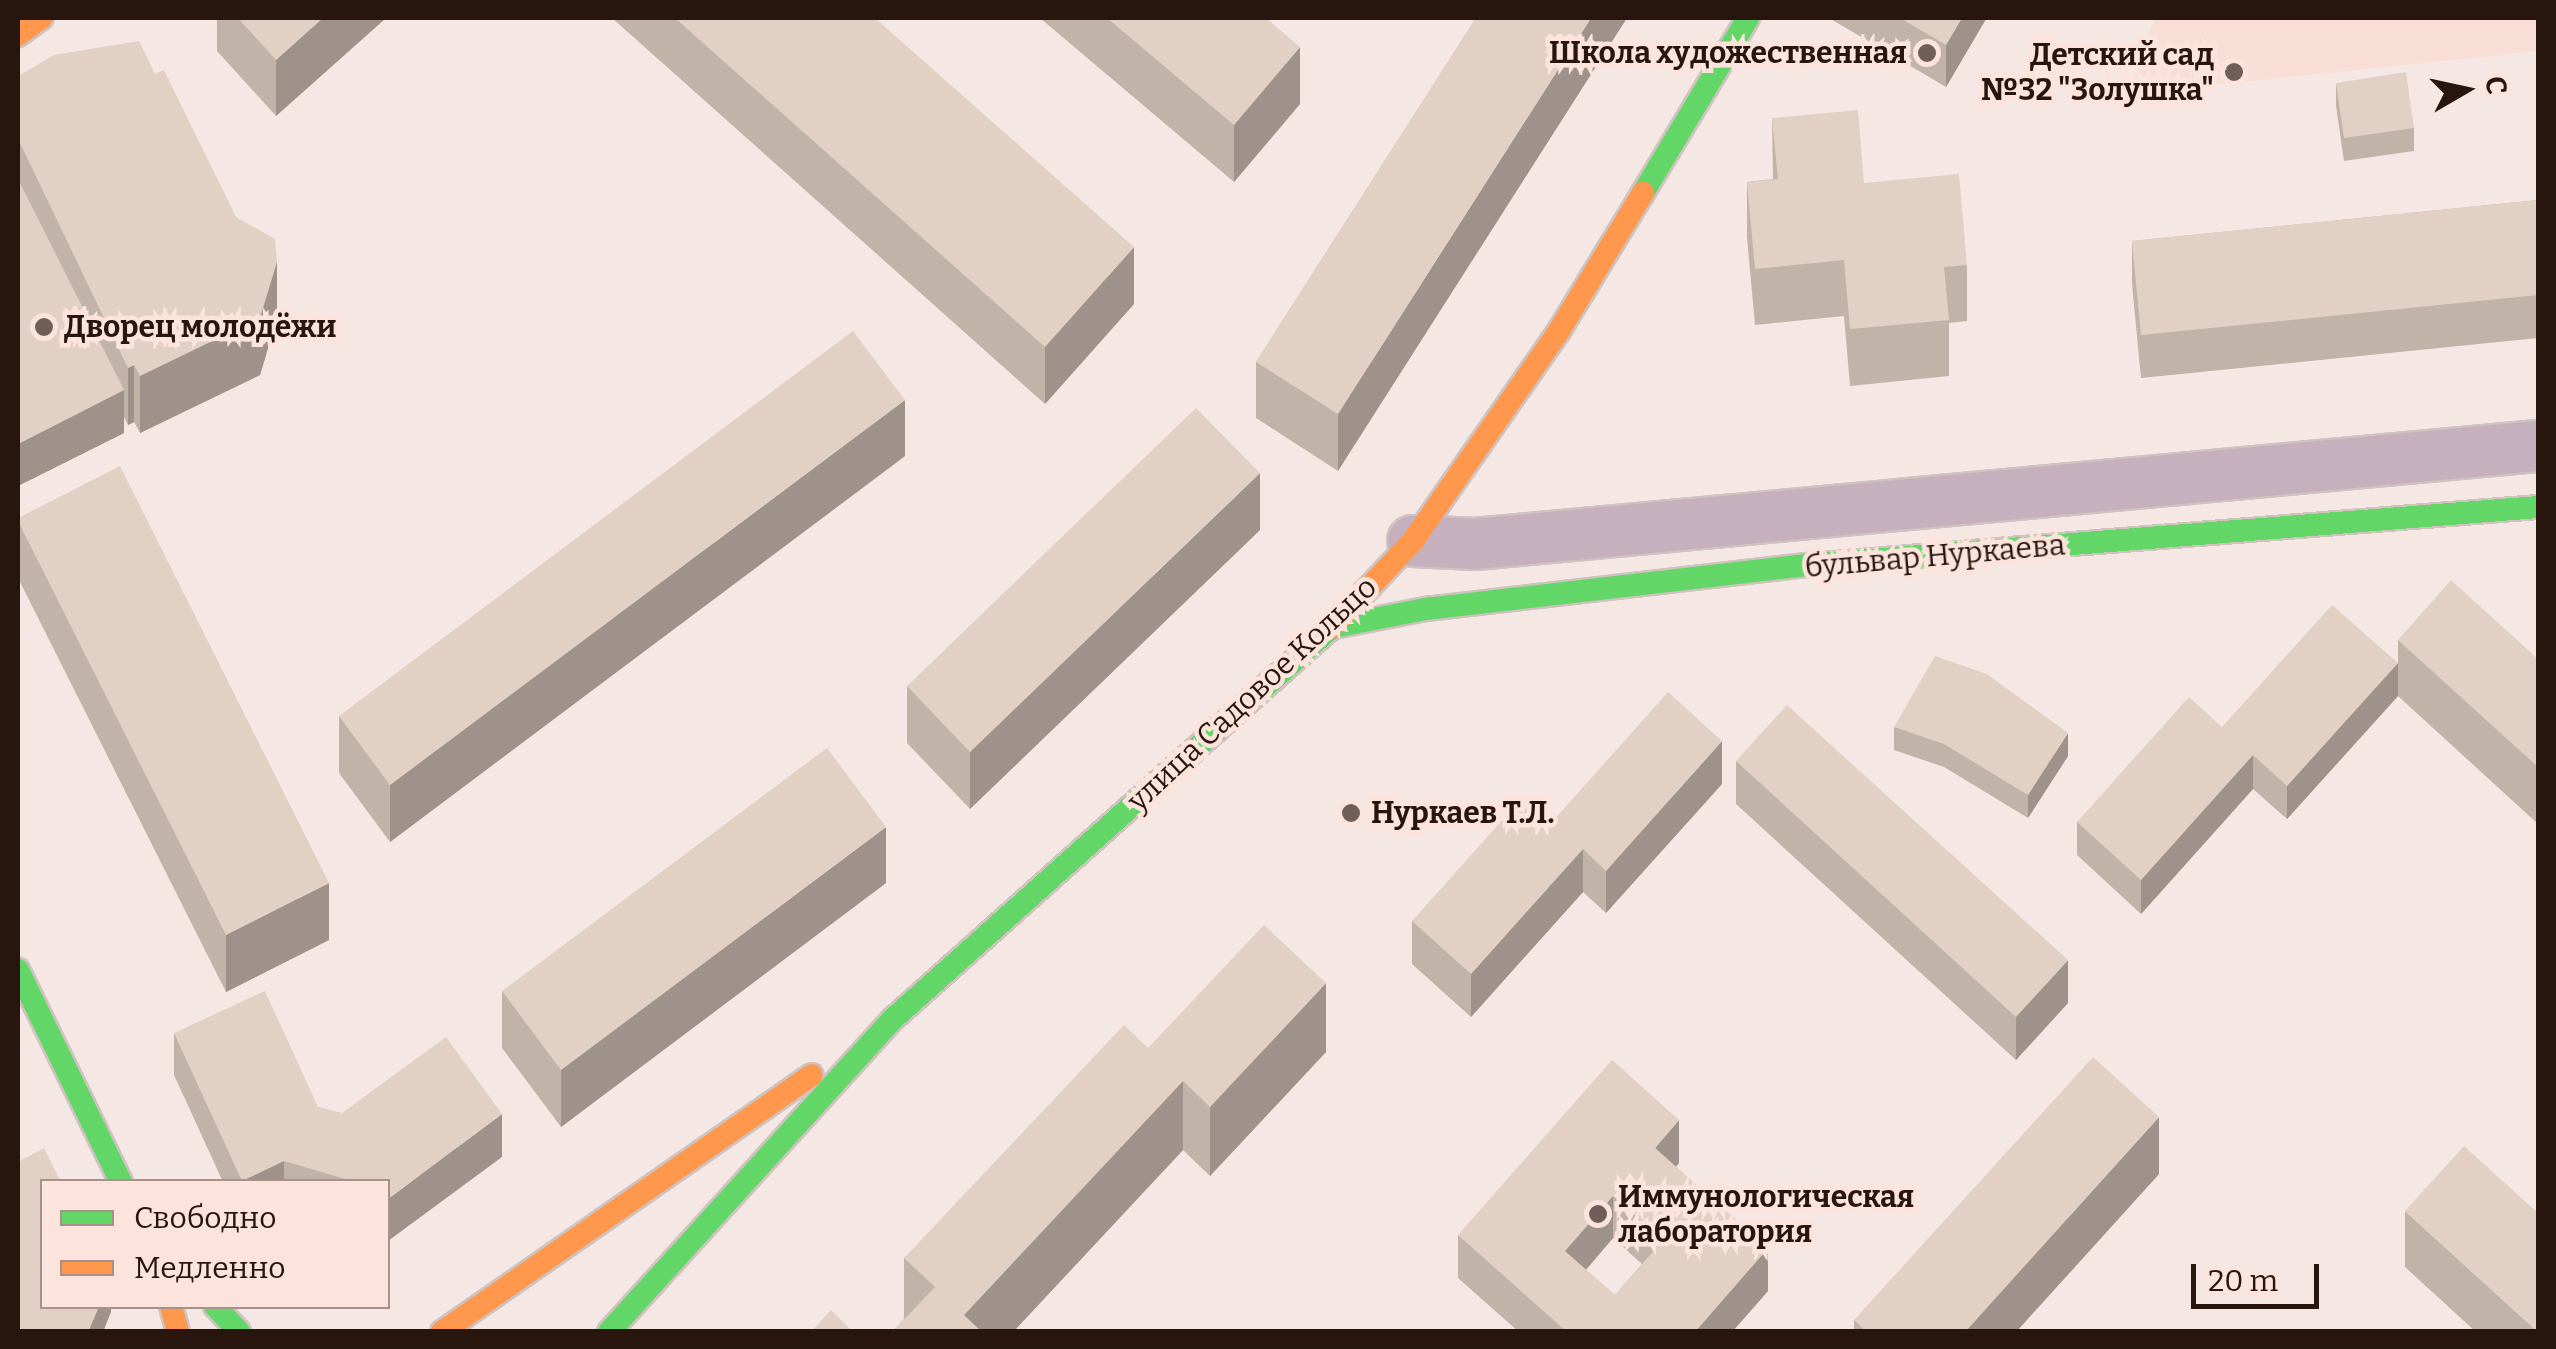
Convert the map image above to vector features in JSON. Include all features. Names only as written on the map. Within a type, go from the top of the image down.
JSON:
[{"type":"main road","points":[[18,35],[41,18]]},
{"type":"main road","name":"улица Садовое Кольцо","points":[[609,1332],[893,1019],[1333,627],[1412,541],[1559,331],[1748,18]]},
{"type":"main road","name":"бульвар Нуркаева","points":[[1333,627],[1426,610],[1808,565],[2538,507]]},
{"type":"main road","points":[[18,970],[120,1176]]},
{"type":"main road","name":"улица Садовое Кольцо","points":[[442,1332],[893,1019]]},
{"type":"main road","points":[[218,1309],[238,1332]]},
{"type":"street","name":"бульвар Нуркаева","points":[[1412,541],[1490,542],[2538,446]]},
{"type":"shaded area","name":"Детский сад №32 \"Золушка\"","points":[[2155,18],[2538,18],[2538,51],[2127,94]]},
{"type":"building","points":[[238,18],[323,18],[276,60]]},
{"type":"building","points":[[675,18],[875,18],[1134,247],[1045,347]]},
{"type":"building","points":[[1107,18],[1266,18],[1300,47],[1234,125]]},
{"type":"building","points":[[1476,18],[1591,18],[1338,414],[1256,362]]},
{"type":"building","points":[[1900,18],[1962,18],[1946,45]]},
{"type":"building","points":[[139,41],[155,74],[164,70],[236,217],[275,239],[277,262],[260,318],[140,376],[134,365],[128,368],[18,144],[18,76],[54,55]]},
{"type":"building","points":[[2406,72],[2414,128],[2344,138],[2336,83]]},
{"type":"building","points":[[1858,110],[1864,183],[1959,174],[1967,265],[1944,267],[1949,320],[1850,329],[1844,260],[1755,269],[1747,182],[1778,179],[1772,118]]},
{"type":"building","name":"Дворец молодёжи","points":[[18,179],[124,390],[18,444]]},
{"type":"building","points":[[2538,200],[2538,295],[2141,335],[2132,241]]},
{"type":"building","points":[[853,331],[905,400],[390,785],[339,716]]},
{"type":"building","points":[[1196,408],[1260,473],[970,752],[907,686]]},
{"type":"building","points":[[120,466],[329,883],[226,935],[18,521]]},
{"type":"building","points":[[2451,580],[2538,659],[2538,767],[2398,640]]},
{"type":"building","points":[[2332,605],[2398,663],[2287,786],[2253,755],[2141,880],[2077,822],[2189,697],[2222,727]]},
{"type":"building","points":[[1935,656],[1987,674],[2068,733],[2028,795],[1944,744],[1894,727]]},
{"type":"building","points":[[1668,692],[1722,741],[1606,871],[1583,849],[1471,974],[1412,921],[1523,797],[1552,822]]},
{"type":"building","points":[[1787,705],[2068,960],[2016,1017],[1736,761]]},
{"type":"building","points":[[827,748],[886,827],[561,1070],[502,991]]},
{"type":"building","points":[[1264,925],[1326,983],[1210,1107],[1183,1081],[964,1315],[982,1332],[892,1332],[935,1287],[904,1258],[1124,1025],[1148,1048]]},
{"type":"building","points":[[265,991],[318,1107],[342,1113],[446,1037],[502,1114],[390,1198],[390,1179],[346,1179],[284,1161],[241,1179],[174,1033]]},
{"type":"building","points":[[2093,1057],[2159,1117],[1965,1332],[1867,1332],[1854,1320]]},
{"type":"building","name":"Иммунологическая лаборатория","points":[[1612,1060],[1679,1120],[1655,1148],[1768,1248],[1695,1332],[1567,1332],[1458,1235]],"holes":[[[1613,1196],[1663,1240],[1615,1295],[1565,1251]]]},
{"type":"building","points":[[2464,1146],[2538,1213],[2538,1332],[2405,1211]]},
{"type":"building","points":[[44,1148],[60,1179],[40,1179],[40,1309],[98,1309],[88,1332],[18,1332],[18,1162]]},
{"type":"building","points":[[831,1310],[853,1332],[811,1332]]},
{"type":"traffic: fast","points":[[1643,193],[1748,18]]},
{"type":"traffic: fast","points":[[1333,627],[1426,609],[1808,565],[2538,507]]},
{"type":"traffic: fast","points":[[609,1332],[893,1019],[1331,628]]},
{"type":"traffic: fast","points":[[18,970],[120,1179]]},
{"type":"traffic: fast","points":[[218,1309],[239,1332]]},
{"type":"traffic: slow","points":[[18,35],[41,18]]},
{"type":"traffic: slow","points":[[1331,628],[1413,541],[1559,331],[1643,193]]},
{"type":"traffic: slow","points":[[442,1332],[812,1075]]},
{"type":"traffic: slow","points":[[172,1309],[178,1332]]},
{"type":"place","name":"Школа художественная","points":[[1927,53]]},
{"type":"place","name":"Детский сад №32 \"Золушка\"","points":[[2234,72]]},
{"type":"place","name":"Дворец молодёжи","points":[[44,327]]},
{"type":"place","name":"Нуркаев Т.Л.","points":[[1351,813]]},
{"type":"place","name":"Иммунологическая лаборатория","points":[[1598,1214]]}]
